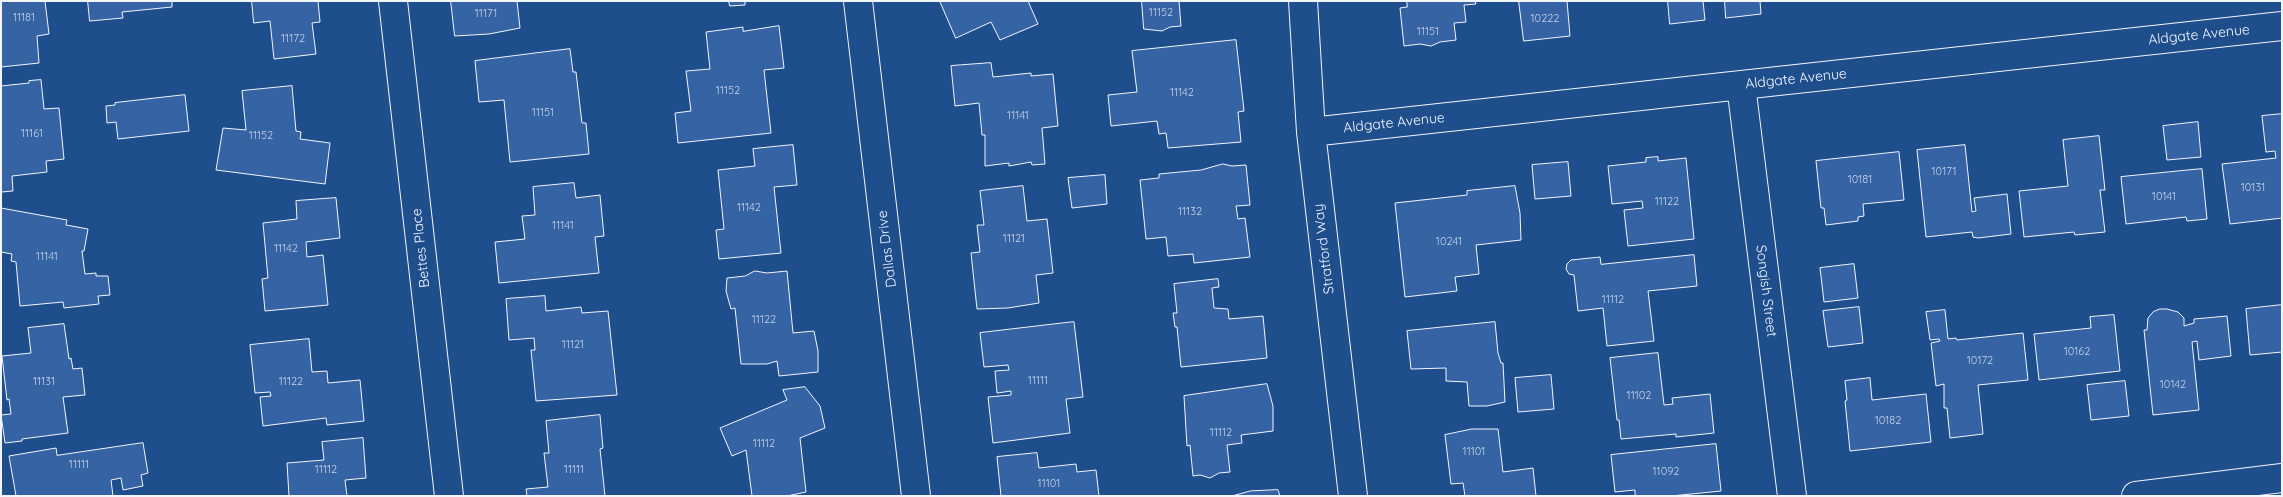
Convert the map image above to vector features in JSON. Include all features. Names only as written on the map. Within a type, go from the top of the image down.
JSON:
[{"type":"street","name":"Bettes Place","points":[[393,1],[448,496]]},
{"type":"street","name":"Dallas Drive","points":[[858,1],[916,496]]},
{"type":"street","name":"Stratford Way","points":[[1303,1],[1311,132],[1353,496]]},
{"type":"street","name":"Aldgate Avenue","points":[[1311,132],[2282,26]]},
{"type":"street","name":"Songish Street","points":[[1741,85],[1792,496]]},
{"type":"street","points":[[2136,496],[2282,478]]},
{"type":"building","points":[[1,1],[45,1],[49,34],[37,36],[39,63],[1,67]]},
{"type":"building","points":[[88,1],[172,1],[172,7],[122,12],[123,18],[90,21]]},
{"type":"building","points":[[252,1],[318,1],[320,22],[312,23],[316,54],[274,59],[270,21],[254,23]]},
{"type":"building","points":[[451,1],[517,1],[520,28],[489,34],[455,36]]},
{"type":"building","points":[[729,1],[749,1],[745,2],[745,5],[730,6]]},
{"type":"building","points":[[940,1],[1028,1],[1038,24],[1000,40],[991,22],[956,38]]},
{"type":"building","points":[[1142,1],[1179,1],[1181,26],[1170,27],[1162,31],[1144,29]]},
{"type":"building","points":[[1407,1],[1475,1],[1476,4],[1464,5],[1466,22],[1454,23],[1456,40],[1440,42],[1431,46],[1420,44],[1404,46],[1400,8],[1407,7]]},
{"type":"building","points":[[1519,1],[1567,1],[1570,36],[1524,41]]},
{"type":"building","points":[[1668,1],[1703,1],[1705,20],[1670,24]]},
{"type":"building","points":[[1725,1],[1760,1],[1761,14],[1726,18]]},
{"type":"building","points":[[779,26],[784,68],[764,70],[771,133],[678,143],[675,113],[691,111],[686,71],[710,69],[706,32],[743,27],[743,31]]},
{"type":"building","points":[[1236,40],[1244,111],[1238,112],[1241,142],[1168,148],[1166,133],[1159,134],[1157,121],[1111,126],[1108,95],[1137,92],[1132,51]]},
{"type":"building","points":[[570,49],[573,72],[576,72],[582,123],[586,123],[589,154],[510,162],[504,100],[479,102],[475,61]]},
{"type":"building","points":[[991,63],[993,77],[1031,73],[1031,76],[1053,74],[1058,126],[1042,128],[1045,164],[1032,165],[1031,162],[1009,166],[1009,163],[985,166],[985,135],[982,135],[979,103],[955,106],[951,66]]},
{"type":"building","points":[[41,80],[44,109],[59,108],[64,159],[46,161],[47,172],[12,176],[13,191],[1,192],[1,86]]},
{"type":"building","points":[[292,86],[296,131],[301,132],[300,139],[330,143],[325,184],[216,170],[223,128],[246,130],[242,91]]},
{"type":"building","points":[[185,95],[189,131],[118,139],[116,122],[107,123],[106,106],[115,105],[115,103]]},
{"type":"building","points":[[2282,114],[2282,218],[2230,224],[2222,164],[2276,158],[2275,151],[2266,152],[2262,116]]},
{"type":"building","points":[[2198,122],[2201,157],[2167,160],[2163,126]]},
{"type":"building","points":[[2099,136],[2105,190],[2100,190],[2105,232],[2075,235],[2074,232],[2024,237],[2019,191],[2068,186],[2063,140]]},
{"type":"building","points":[[793,145],[797,185],[774,187],[781,253],[719,259],[716,230],[724,229],[718,170],[755,166],[753,149]]},
{"type":"building","points":[[1965,145],[1972,212],[1976,211],[1974,198],[2007,194],[2011,234],[1978,238],[1973,237],[1972,232],[1926,237],[1917,150]]},
{"type":"building","points":[[1899,152],[1904,200],[1863,204],[1864,216],[1858,217],[1858,221],[1826,225],[1824,208],[1821,208],[1816,161]]},
{"type":"building","points":[[1658,157],[1658,161],[1686,158],[1694,239],[1628,246],[1624,210],[1643,208],[1642,201],[1612,204],[1608,166],[1646,162],[1646,158]]},
{"type":"building","points":[[1568,162],[1571,196],[1535,199],[1532,165]]},
{"type":"building","points":[[1223,164],[1232,166],[1246,165],[1250,205],[1236,206],[1238,219],[1245,218],[1250,257],[1194,263],[1193,254],[1168,256],[1166,237],[1146,239],[1140,180],[1159,178],[1159,174],[1201,170]]},
{"type":"building","points":[[2202,169],[2207,219],[2187,221],[2186,217],[2126,224],[2121,177]]},
{"type":"building","points":[[1105,175],[1107,204],[1072,208],[1068,178]]},
{"type":"building","points":[[574,183],[576,198],[600,195],[604,236],[595,237],[599,273],[499,283],[495,242],[525,239],[522,216],[535,215],[533,187]]},
{"type":"building","points":[[1023,186],[1027,221],[1047,219],[1053,273],[1036,275],[1039,303],[1008,308],[977,309],[971,253],[980,252],[977,225],[984,225],[980,191]]},
{"type":"building","points":[[1515,186],[1520,213],[1521,240],[1476,245],[1479,274],[1455,277],[1457,291],[1405,297],[1395,203],[1467,195],[1467,191]]},
{"type":"building","points":[[336,198],[340,238],[306,242],[307,257],[323,255],[328,305],[265,311],[262,279],[268,278],[263,223],[297,219],[296,201]]},
{"type":"building","points":[[1,208],[67,220],[66,225],[88,229],[84,251],[82,251],[85,274],[96,273],[96,276],[108,276],[110,295],[98,296],[99,304],[64,308],[63,302],[20,306],[16,262],[11,261],[12,254],[1,252]]},
{"type":"building","points":[[1694,255],[1697,286],[1648,291],[1654,341],[1607,346],[1603,308],[1578,311],[1574,275],[1569,274],[1566,269],[1567,264],[1571,260],[1600,257],[1601,264]]},
{"type":"building","points":[[1854,264],[1858,298],[1824,302],[1820,268]]},
{"type":"building","points":[[755,271],[767,273],[787,271],[793,333],[814,331],[818,351],[818,372],[779,376],[777,361],[767,364],[741,364],[735,308],[731,309],[726,291],[727,278],[745,276]]},
{"type":"building","points":[[1218,279],[1219,287],[1212,288],[1214,308],[1228,309],[1229,319],[1263,316],[1267,358],[1181,367],[1177,327],[1175,327],[1173,313],[1177,313],[1174,284]]},
{"type":"building","points":[[545,296],[546,311],[581,307],[582,313],[608,311],[617,395],[536,401],[531,350],[535,350],[534,338],[509,340],[506,299]]},
{"type":"building","points":[[2282,305],[2282,352],[2250,355],[2246,309]]},
{"type":"building","points":[[1859,307],[1863,343],[1828,347],[1823,311]]},
{"type":"building","points":[[2160,309],[2178,312],[2184,318],[2184,326],[2194,323],[2194,319],[2227,316],[2231,356],[2199,360],[2197,341],[2192,342],[2199,410],[2153,415],[2144,330],[2147,330],[2148,318],[2153,312]]},
{"type":"building","points":[[1945,310],[1948,339],[1956,338],[1957,340],[2023,333],[2028,380],[1978,385],[1983,434],[1950,438],[1947,408],[1944,408],[1944,384],[1936,386],[1931,343],[1940,341],[1939,339],[1930,340],[1926,312]]},
{"type":"building","points":[[2114,315],[2120,371],[2039,380],[2034,334],[2091,328],[2090,317]]},
{"type":"building","points":[[1074,322],[1083,397],[1066,399],[1070,433],[993,443],[988,397],[1011,395],[1011,391],[997,393],[995,371],[1009,370],[1008,365],[984,367],[980,333]]},
{"type":"building","points":[[1495,322],[1498,353],[1501,363],[1503,363],[1505,402],[1487,406],[1469,406],[1467,382],[1446,381],[1446,368],[1411,369],[1407,331]]},
{"type":"building","points":[[64,324],[69,359],[71,358],[73,369],[82,368],[85,395],[63,397],[68,433],[5,443],[1,415],[11,414],[9,399],[7,400],[2,356],[31,353],[28,328]]},
{"type":"building","points":[[309,339],[312,372],[327,371],[328,383],[360,380],[364,421],[327,425],[326,418],[263,426],[260,397],[271,396],[270,392],[255,393],[250,345]]},
{"type":"building","points":[[1658,353],[1664,405],[1673,404],[1672,398],[1710,394],[1714,433],[1676,437],[1676,434],[1621,439],[1610,358]]},
{"type":"building","points":[[1551,375],[1554,409],[1518,412],[1515,378]]},
{"type":"building","points":[[1870,378],[1872,400],[1926,394],[1931,442],[1850,451],[1845,381]]},
{"type":"building","points":[[2125,381],[2129,416],[2091,420],[2087,385]]},
{"type":"building","points":[[1267,384],[1273,406],[1273,431],[1241,435],[1242,443],[1227,445],[1230,472],[1219,473],[1210,478],[1200,475],[1193,476],[1190,445],[1187,446],[1184,396]]},
{"type":"building","points":[[805,387],[820,406],[825,428],[800,438],[806,492],[787,496],[752,496],[746,450],[732,456],[720,428],[787,400],[783,390]]},
{"type":"building","points":[[600,415],[603,448],[600,449],[605,496],[527,496],[526,489],[548,487],[544,453],[549,453],[546,421]]},
{"type":"building","points":[[1472,429],[1498,429],[1503,472],[1533,468],[1536,496],[1465,496],[1463,483],[1451,484],[1445,435]]},
{"type":"building","points":[[363,438],[366,478],[345,480],[347,496],[289,496],[287,463],[324,460],[322,442]]},
{"type":"building","points":[[143,443],[148,473],[141,475],[143,486],[123,490],[121,478],[111,480],[113,496],[16,496],[9,456],[56,448],[57,455]]},
{"type":"building","points":[[1716,444],[1721,491],[1671,496],[1635,496],[1635,490],[1615,492],[1611,455]]},
{"type":"building","points":[[1037,453],[1039,468],[1076,464],[1077,472],[1096,470],[1099,496],[1001,496],[997,457]]},
{"type":"building","points":[[1278,490],[1280,496],[1232,496],[1250,491]]}]
